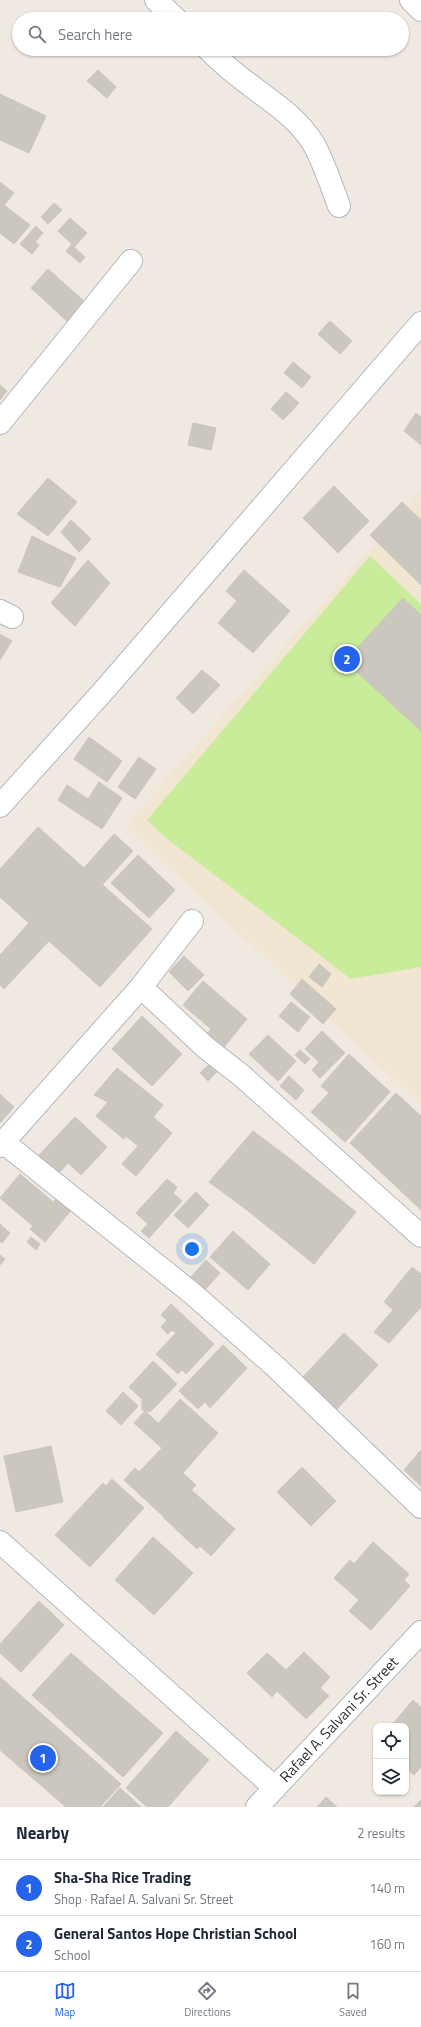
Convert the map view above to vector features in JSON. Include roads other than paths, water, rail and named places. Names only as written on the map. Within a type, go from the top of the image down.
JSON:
[{"type":"street","points":[[156,0],[169,12]]},
{"type":"street","points":[[411,0],[421,10]]},
{"type":"street","points":[[216,56],[250,85],[283,108],[299,125],[312,142],[322,162],[339,206]]},
{"type":"street","points":[[0,423],[131,261]]},
{"type":"street","points":[[0,806],[107,687],[421,323]]},
{"type":"street","points":[[192,921],[141,987],[2,1144],[193,1294],[277,1368],[421,1507]]},
{"type":"street","points":[[141,987],[205,1047],[242,1076],[421,1236]]},
{"type":"street","points":[[0,1542],[275,1788]]},
{"type":"street","name":"Rafael A. Salvani Sr. Street","points":[[257,1807],[421,1632]]},
{"type":"place","name":"General Santos Hope Christian School","points":[[347,659]]},
{"type":"place","name":"Sha-Sha Rice Trading","points":[[43,1758]]}]
